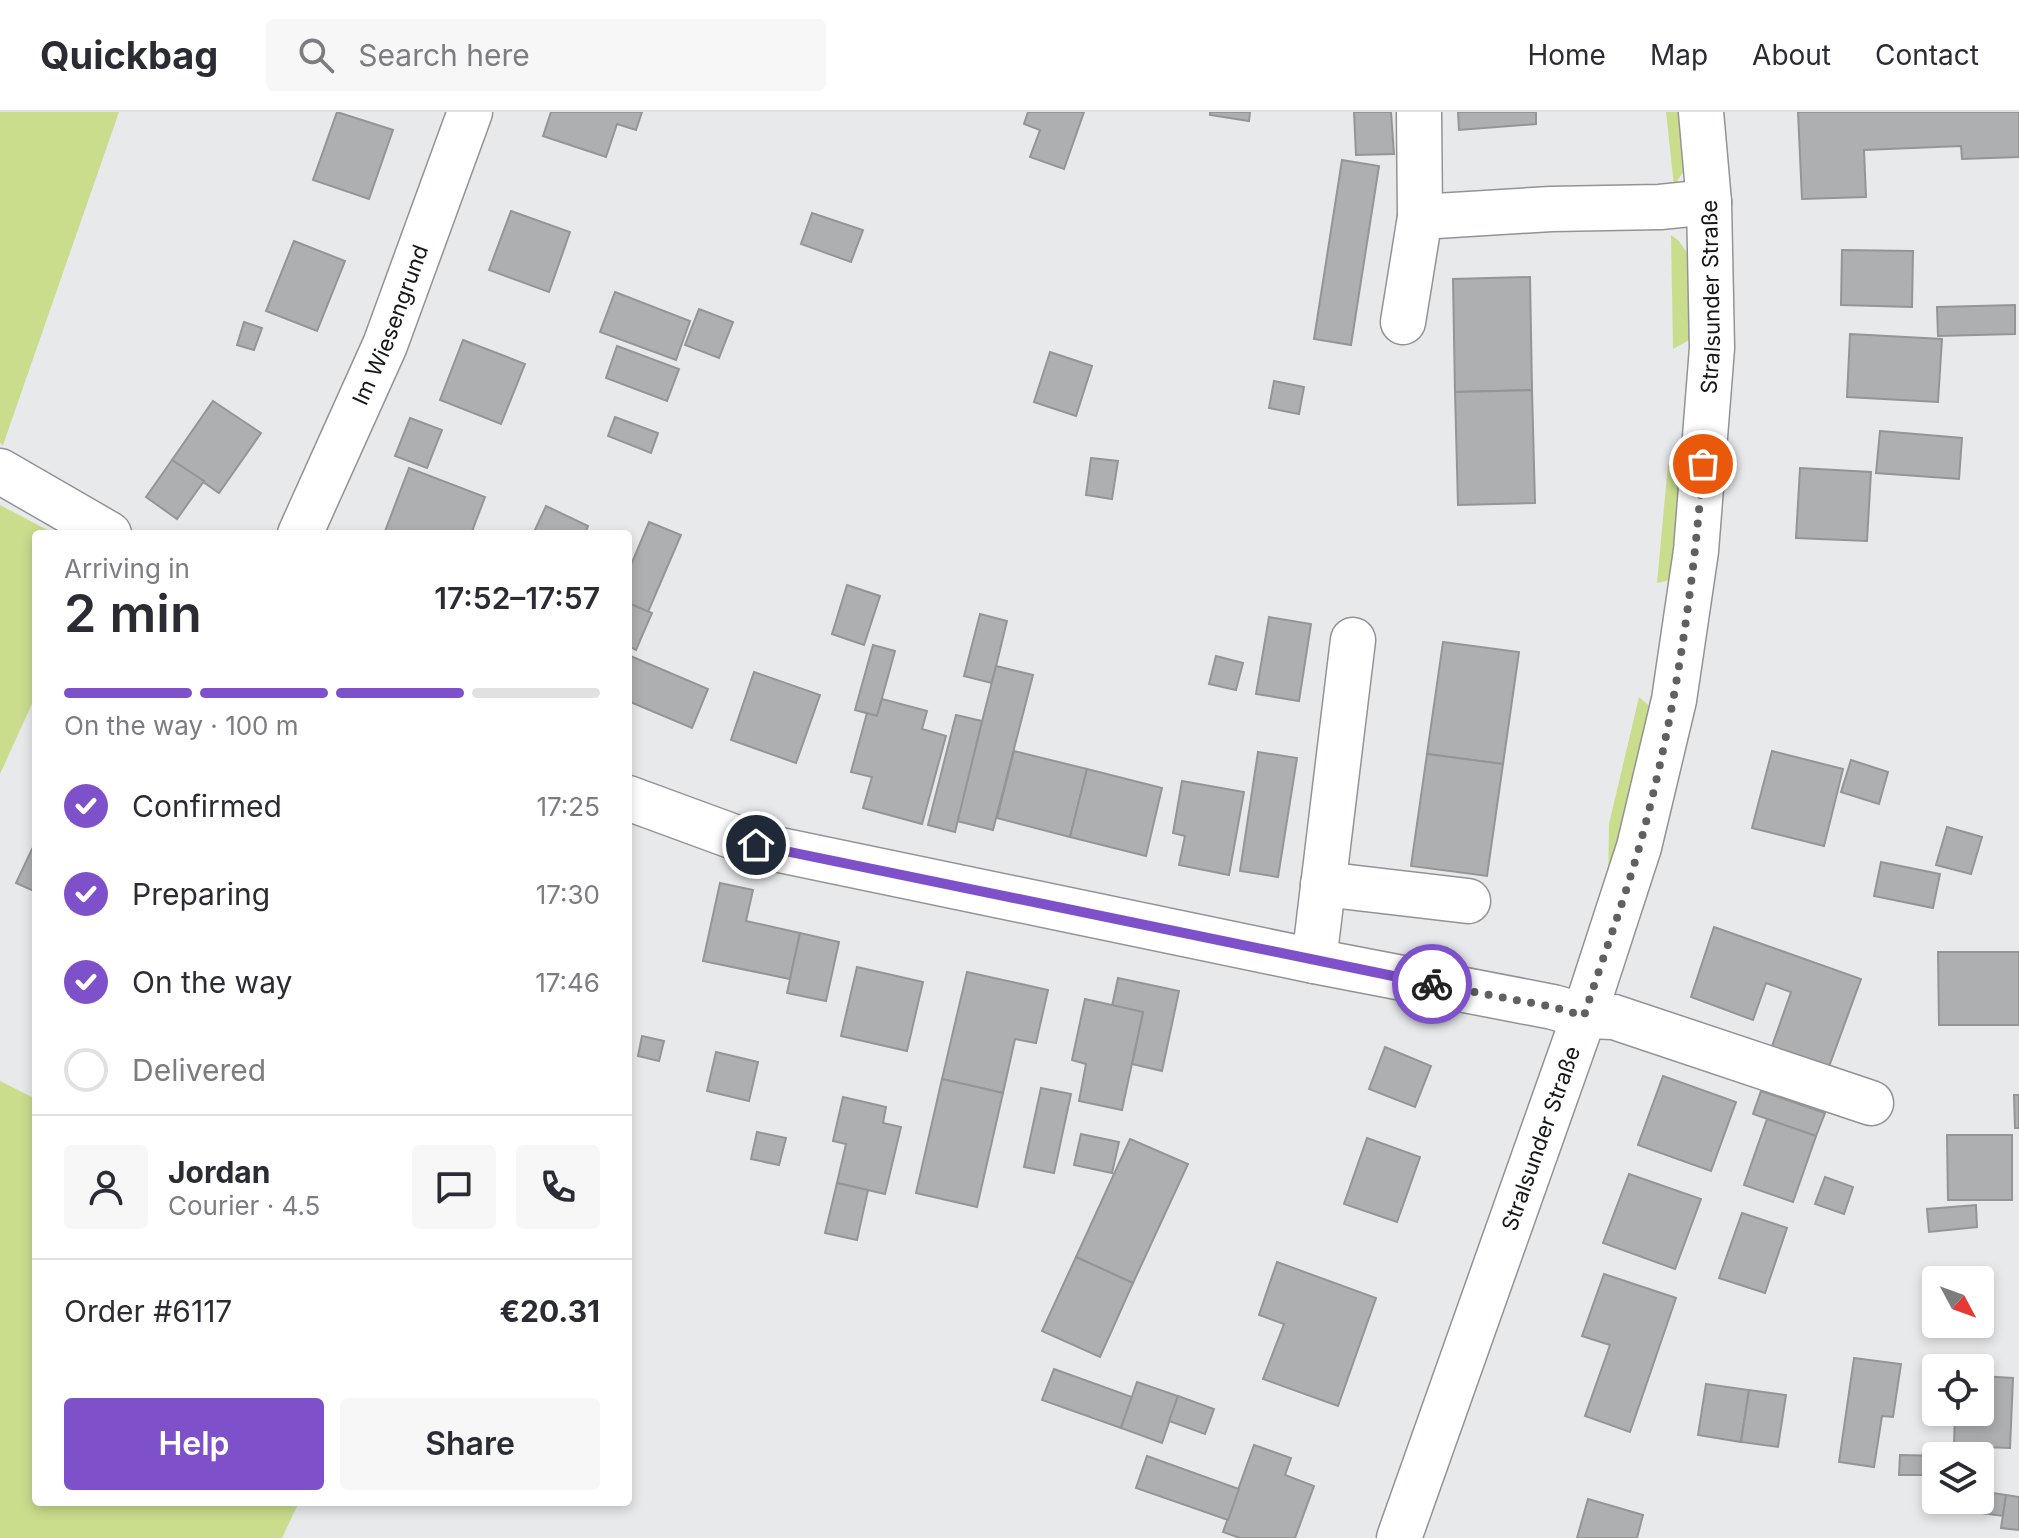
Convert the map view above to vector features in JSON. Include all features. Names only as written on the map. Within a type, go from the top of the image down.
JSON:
[{"type":"street","name":"Im Wiesengrund","points":[[302,530],[385,345],[470,112]]},
{"type":"street","points":[[1403,322],[1420,217],[1419,112]]},
{"type":"street","name":"Stralsunder Straße","points":[[1399,1538],[1584,1016],[1639,847],[1674,700],[1696,551],[1712,348],[1709,202],[1701,112]]},
{"type":"street","points":[[1420,217],[1551,209],[1660,207],[1709,202]]},
{"type":"street","points":[[0,471],[102,530]]},
{"type":"street","points":[[1314,961],[1353,640]]},
{"type":"street","points":[[632,799],[756,845],[1314,961],[1553,1007],[1584,1016],[1614,1017],[1871,1103]]},
{"type":"street","points":[[1323,884],[1468,901]]},
{"type":"green space","points":[[0,112],[119,112],[3,445],[0,443]]},
{"type":"green space","points":[[1666,112],[1683,112],[1687,166],[1674,186]]},
{"type":"green space","points":[[1671,235],[1679,241],[1695,265],[1691,339],[1673,349]]},
{"type":"green space","points":[[1668,464],[1688,479],[1679,578],[1657,583]]},
{"type":"green space","points":[[0,505],[47,530],[32,530],[32,704],[0,774]]},
{"type":"green space","points":[[1639,697],[1655,711],[1608,894],[1609,824]]},
{"type":"green space","points":[[0,1081],[32,1097],[32,1506],[297,1506],[282,1538],[0,1538]]},
{"type":"building","points":[[337,112],[393,130],[369,199],[313,180]]},
{"type":"building","points":[[551,112],[642,112],[636,130],[617,124],[606,157],[543,136]]},
{"type":"building","points":[[1028,112],[1084,112],[1064,169],[1030,157],[1040,130],[1024,124]]},
{"type":"building","points":[[1210,112],[1250,112],[1249,121],[1210,115]]},
{"type":"building","points":[[1354,112],[1391,112],[1394,154],[1356,155]]},
{"type":"building","points":[[1458,112],[1536,112],[1536,124],[1459,130]]},
{"type":"building","points":[[1798,112],[2019,112],[2019,157],[1962,159],[1961,146],[1864,150],[1866,197],[1802,199]]},
{"type":"building","points":[[1342,160],[1379,166],[1351,345],[1314,339]]},
{"type":"building","points":[[511,211],[570,232],[549,292],[489,270]]},
{"type":"building","points":[[812,213],[863,230],[851,262],[801,244]]},
{"type":"building","points":[[294,241],[345,261],[317,331],[266,311]]},
{"type":"building","points":[[1842,250],[1913,251],[1912,307],[1841,305]]},
{"type":"building","points":[[1530,277],[1532,390],[1455,392],[1453,279]]},
{"type":"building","points":[[615,292],[690,321],[676,360],[600,332]]},
{"type":"building","points":[[2015,305],[2015,334],[1938,336],[1937,307]]},
{"type":"building","points":[[699,309],[733,322],[719,358],[685,345]]},
{"type":"building","points":[[244,322],[262,328],[254,350],[237,345]]},
{"type":"building","points":[[1850,334],[1942,339],[1938,402],[1847,397]]},
{"type":"building","points":[[463,340],[525,364],[501,424],[440,400]]},
{"type":"building","points":[[617,346],[679,369],[667,401],[606,378]]},
{"type":"building","points":[[1050,352],[1092,366],[1076,416],[1034,402]]},
{"type":"building","points":[[1274,381],[1304,387],[1299,414],[1269,408]]},
{"type":"building","points":[[1532,390],[1535,503],[1458,505],[1455,392]]},
{"type":"building","points":[[213,401],[261,433],[219,493],[172,460]]},
{"type":"building","points":[[615,417],[658,433],[651,453],[608,436]]},
{"type":"building","points":[[410,418],[442,430],[427,468],[395,456]]},
{"type":"building","points":[[1880,431],[1962,438],[1959,479],[1876,473]]},
{"type":"building","points":[[1091,458],[1118,461],[1112,499],[1086,495]]},
{"type":"building","points":[[172,460],[204,481],[177,519],[146,497]]},
{"type":"building","points":[[409,468],[485,497],[473,530],[386,530]]},
{"type":"building","points":[[1800,468],[1871,472],[1867,541],[1796,538]]},
{"type":"building","points":[[546,506],[588,526],[586,530],[535,530]]},
{"type":"building","points":[[649,522],[681,535],[648,612],[632,605],[632,562]]},
{"type":"building","points":[[847,585],[880,596],[864,645],[832,634]]},
{"type":"building","points":[[632,605],[652,613],[636,650],[632,648]]},
{"type":"building","points":[[980,614],[1007,621],[992,683],[964,676]]},
{"type":"building","points":[[1269,617],[1311,624],[1299,701],[1256,694]]},
{"type":"building","points":[[1443,642],[1519,652],[1503,764],[1427,754]]},
{"type":"building","points":[[873,645],[895,651],[877,716],[855,710]]},
{"type":"building","points":[[1216,656],[1243,663],[1236,690],[1209,684]]},
{"type":"building","points":[[632,657],[708,689],[692,728],[632,703]]},
{"type":"building","points":[[996,666],[1033,675],[993,830],[957,821]]},
{"type":"building","points":[[754,672],[820,695],[796,763],[731,740]]},
{"type":"building","points":[[882,699],[927,711],[922,729],[946,736],[922,824],[863,808],[872,777],[851,772],[867,713],[877,716]]},
{"type":"building","points":[[956,715],[982,721],[955,832],[928,825]]},
{"type":"building","points":[[1014,751],[1087,769],[1070,837],[997,818]]},
{"type":"building","points":[[1772,751],[1843,769],[1824,846],[1752,828]]},
{"type":"building","points":[[1258,752],[1297,758],[1278,877],[1240,871]]},
{"type":"building","points":[[1427,754],[1503,764],[1487,876],[1411,866]]},
{"type":"building","points":[[1851,760],[1888,772],[1879,804],[1841,792]]},
{"type":"building","points":[[1087,769],[1162,788],[1146,856],[1070,837]]},
{"type":"building","points":[[1182,781],[1244,792],[1229,875],[1179,865],[1185,836],[1173,833]]},
{"type":"building","points":[[1947,827],[1982,837],[1971,874],[1936,865]]},
{"type":"building","points":[[32,849],[32,890],[16,883]]},
{"type":"building","points":[[1881,862],[1940,874],[1933,908],[1874,896]]},
{"type":"building","points":[[720,883],[753,890],[746,921],[800,933],[790,979],[703,961]]},
{"type":"building","points":[[1714,927],[1861,979],[1827,1072],[1770,1052],[1791,992],[1766,983],[1753,1020],[1691,997]]},
{"type":"building","points":[[800,933],[839,942],[826,1001],[787,993]]},
{"type":"building","points":[[1938,952],[2019,952],[2019,1025],[1939,1025]]},
{"type":"building","points":[[857,967],[923,982],[907,1051],[841,1036]]},
{"type":"building","points":[[967,972],[1048,990],[1036,1043],[1015,1039],[1003,1093],[942,1079]]},
{"type":"building","points":[[1118,978],[1179,991],[1162,1071],[1132,1064],[1143,1012],[1112,1006]]},
{"type":"building","points":[[1085,999],[1143,1012],[1122,1110],[1079,1101],[1086,1064],[1072,1060]]},
{"type":"building","points":[[642,1036],[664,1041],[659,1061],[638,1056]]},
{"type":"building","points":[[1385,1047],[1431,1066],[1415,1107],[1369,1089]]},
{"type":"building","points":[[716,1052],[758,1062],[749,1101],[707,1091]]},
{"type":"building","points":[[1663,1076],[1736,1102],[1711,1171],[1638,1145]]},
{"type":"building","points":[[942,1079],[1003,1093],[977,1207],[916,1193]]},
{"type":"building","points":[[1041,1088],[1071,1094],[1054,1173],[1024,1167]]},
{"type":"building","points":[[1761,1091],[1825,1113],[1816,1136],[1753,1114]]},
{"type":"building","points":[[2014,1095],[2019,1095],[2019,1128],[2015,1128]]},
{"type":"building","points":[[843,1097],[886,1107],[883,1123],[901,1127],[885,1194],[837,1183],[846,1144],[833,1141]]},
{"type":"building","points":[[1767,1119],[1816,1136],[1793,1202],[1744,1185]]},
{"type":"building","points":[[757,1132],[786,1138],[779,1165],[751,1159]]},
{"type":"building","points":[[1081,1134],[1119,1142],[1112,1173],[1074,1165]]},
{"type":"building","points":[[1947,1135],[2012,1135],[2012,1200],[1948,1200]]},
{"type":"building","points":[[1367,1138],[1420,1157],[1397,1222],[1344,1204]]},
{"type":"building","points":[[1130,1139],[1188,1164],[1133,1283],[1076,1257]]},
{"type":"building","points":[[1629,1174],[1701,1199],[1675,1269],[1603,1243]]},
{"type":"building","points":[[1825,1177],[1853,1187],[1844,1214],[1815,1204]]},
{"type":"building","points":[[837,1183],[868,1190],[857,1240],[825,1233]]},
{"type":"building","points":[[1976,1205],[1977,1227],[1929,1232],[1927,1209]]},
{"type":"building","points":[[1742,1213],[1787,1228],[1765,1293],[1719,1278]]},
{"type":"building","points":[[1076,1257],[1133,1283],[1100,1357],[1042,1331]]},
{"type":"building","points":[[1277,1262],[1376,1298],[1338,1406],[1263,1379],[1284,1324],[1259,1315]]},
{"type":"building","points":[[1604,1274],[1676,1298],[1630,1432],[1585,1416],[1610,1345],[1582,1336]]},
{"type":"building","points":[[1854,1358],[1901,1364],[1893,1417],[1882,1416],[1874,1467],[1839,1462]]},
{"type":"building","points":[[1054,1369],[1132,1397],[1121,1428],[1042,1400]]},
{"type":"building","points":[[1994,1377],[2013,1378],[2010,1448],[1994,1447],[1994,1442],[1954,1442],[1955,1426],[1994,1426]]},
{"type":"building","points":[[1137,1382],[1178,1396],[1162,1443],[1121,1428]]},
{"type":"building","points":[[1706,1384],[1749,1390],[1741,1442],[1698,1435]]},
{"type":"building","points":[[1749,1390],[1786,1395],[1778,1447],[1741,1442]]},
{"type":"building","points":[[1178,1396],[1214,1409],[1205,1434],[1169,1421]]},
{"type":"building","points":[[1254,1445],[1291,1458],[1285,1475],[1314,1486],[1295,1538],[1240,1538],[1223,1532]]},
{"type":"building","points":[[1900,1455],[1922,1455],[1922,1475],[1899,1475]]},
{"type":"building","points":[[1147,1456],[1239,1489],[1228,1520],[1136,1488]]},
{"type":"building","points":[[1994,1493],[2006,1495],[2003,1516],[1988,1514],[1994,1514]]},
{"type":"building","points":[[2006,1495],[2019,1497],[2019,1530],[2001,1528]]},
{"type":"building","points":[[1588,1499],[1643,1515],[1637,1538],[1577,1538]]},
{"type":"way so far","points":[[1432,984],[1553,1007],[1584,1016],[1639,847],[1674,700],[1696,551],[1703,464]]},
{"type":"route","points":[[756,845],[1432,984]]}]
